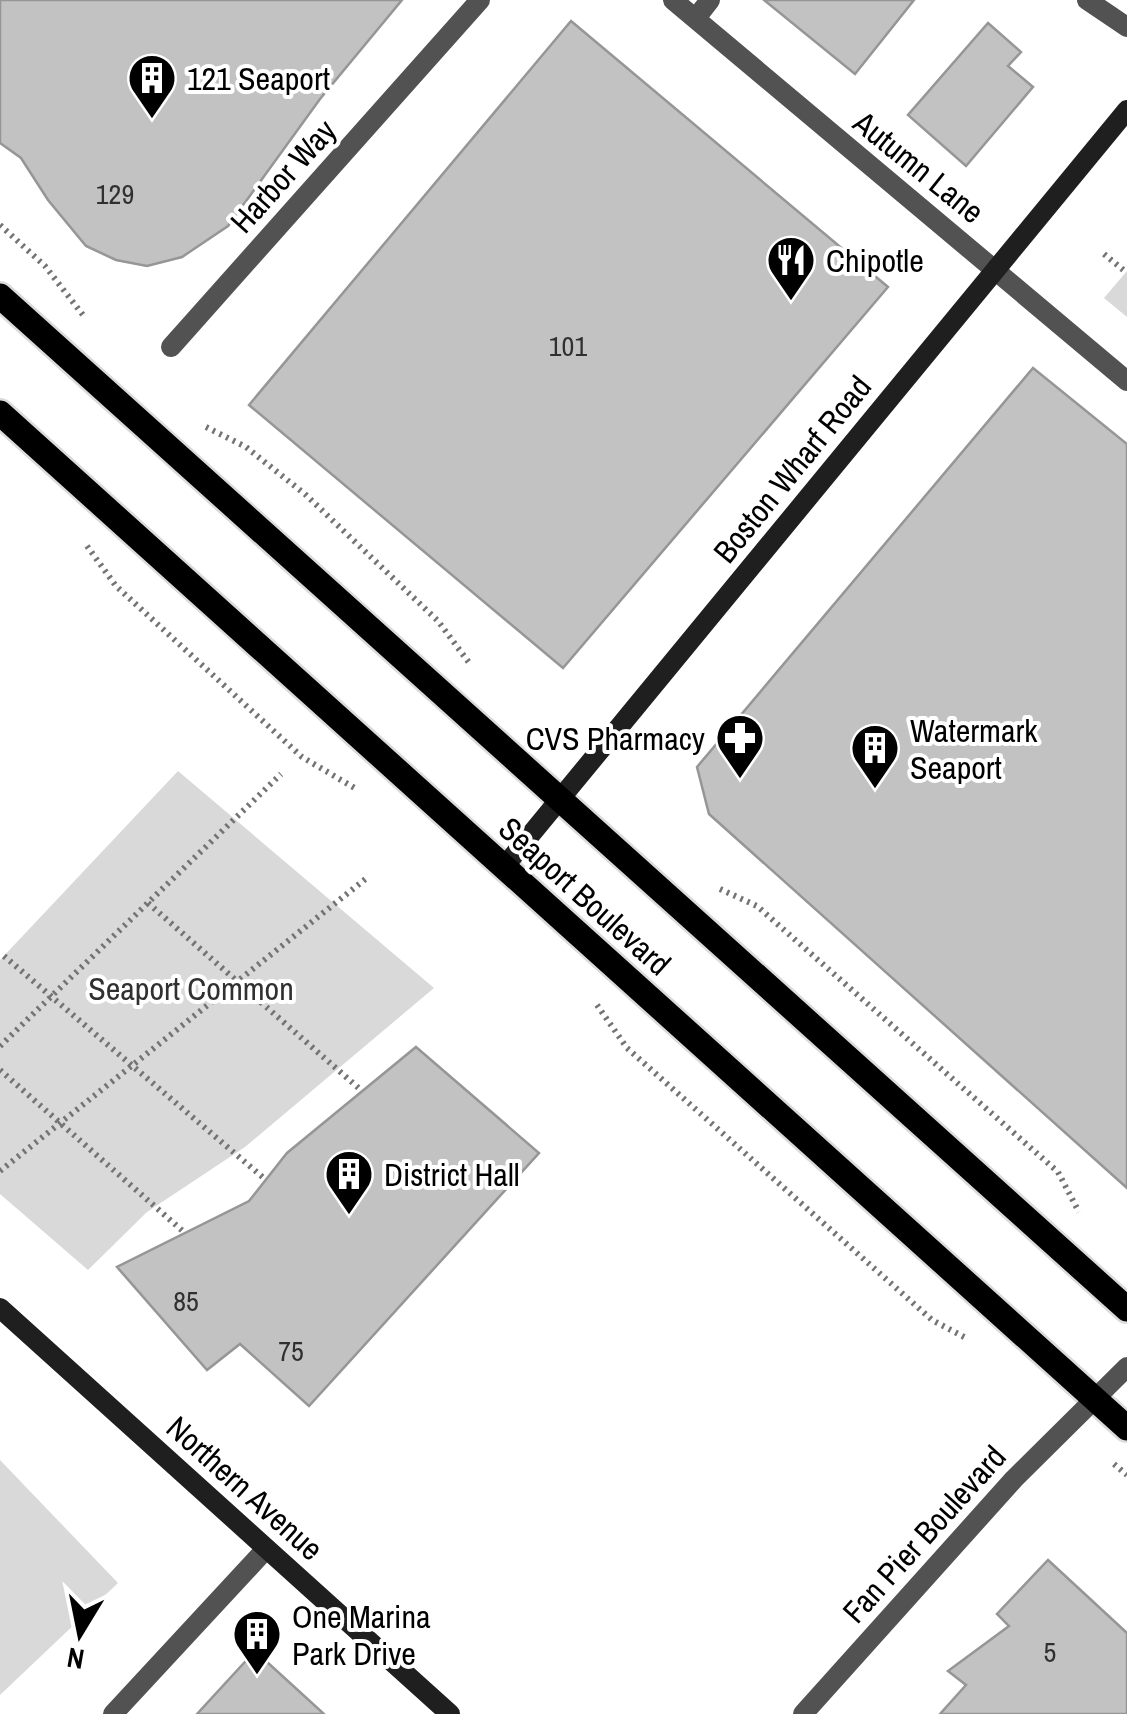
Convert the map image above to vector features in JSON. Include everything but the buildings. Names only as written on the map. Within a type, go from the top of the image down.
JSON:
[{"type":"main road","name":"Seaport Boulevard","points":[[0,296],[1127,1309]]},
{"type":"main road","name":"Seaport Boulevard","points":[[0,413],[1127,1428]]},
{"type":"street","name":"Harbor Way","points":[[172,346],[480,0]]},
{"type":"street","name":"Autumn Lane","points":[[673,0],[1127,381]]},
{"type":"street","points":[[696,18],[710,0]]},
{"type":"street","points":[[1087,0],[1127,28]]},
{"type":"street","name":"Boston Wharf Road","points":[[504,867],[1127,110]]},
{"type":"street","name":"Northern Avenue","points":[[0,1308],[450,1714]]},
{"type":"street","name":"Fan Pier Boulevard","points":[[803,1714],[1014,1479],[1127,1367]]},
{"type":"street","points":[[113,1714],[266,1549]]},
{"type":"path","points":[[1104,254],[1127,273]]},
{"type":"path","points":[[77,532],[116,586],[302,757],[361,792]]},
{"type":"path","points":[[0,1046],[281,774]]},
{"type":"path","points":[[0,1171],[368,877]]},
{"type":"path","points":[[148,902],[362,1091]]},
{"type":"path","points":[[4,956],[266,1180]]},
{"type":"path","points":[[594,1002],[627,1048],[932,1320],[979,1344]]},
{"type":"path","points":[[0,1070],[185,1233]]},
{"type":"green space","points":[[1127,271],[1127,317],[1104,298]]},
{"type":"green space","name":"Seaport Common","points":[[178,771],[434,988],[245,1147],[147,1212],[88,1270],[0,1194],[0,960]]},
{"type":"green space","points":[[0,1460],[118,1583],[0,1695]]},
{"type":"place","name":"121 Seaport","points":[[152,120]]},
{"type":"place","name":"Chipotle","points":[[791,302]]},
{"type":"place","name":"CVS Pharmacy","points":[[740,780]]},
{"type":"place","name":"Watermark Seaport","points":[[875,790]]},
{"type":"place","name":"District Hall","points":[[349,1216]]},
{"type":"place","name":"One Marina Park Drive","points":[[257,1676]]}]
